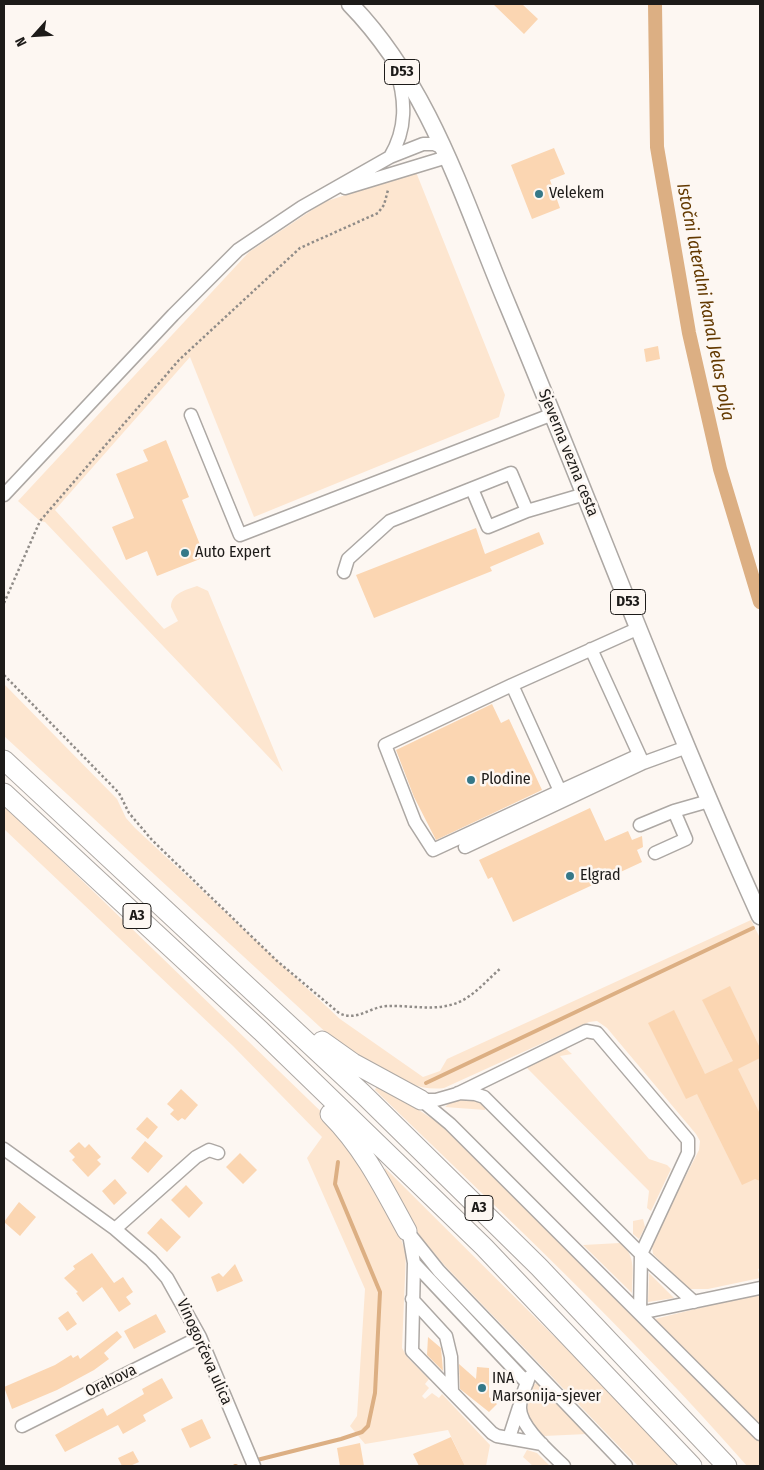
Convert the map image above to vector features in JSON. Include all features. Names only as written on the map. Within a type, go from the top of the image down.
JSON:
[{"type":"highway","name":"A3","points":[[4,760],[363,1094],[539,1267],[727,1466]]},
{"type":"highway","name":"A3","points":[[4,793],[261,1032],[484,1247],[692,1466]]},
{"type":"highway","points":[[221,960],[230,963],[254,978],[336,1052],[421,1100]]},
{"type":"highway","points":[[261,1032],[267,1045],[287,1072],[340,1124],[361,1151],[407,1231]]},
{"type":"main road","name":"Sjeverna vezna cesta","points":[[350,4],[392,57],[433,124],[554,414],[709,801],[760,916]]},
{"type":"street","points":[[390,157],[397,145],[404,118],[400,80],[392,57]]},
{"type":"street","points":[[4,494],[173,315],[238,250],[270,228],[390,157],[423,144],[434,144],[445,153]]},
{"type":"street","points":[[329,193],[445,153]]},
{"type":"street","points":[[191,415],[240,535],[554,414]]},
{"type":"street","points":[[344,572],[348,560],[390,521],[511,473],[527,511]]},
{"type":"street","points":[[472,489],[488,527],[527,511],[585,494]]},
{"type":"street","points":[[639,628],[385,745],[415,822],[433,850],[560,791],[641,759],[687,747]]},
{"type":"street","points":[[592,650],[641,759]]},
{"type":"street","points":[[512,685],[560,791]]},
{"type":"street","points":[[465,847],[641,759]]},
{"type":"street","points":[[640,825],[674,811],[709,801]]},
{"type":"street","points":[[655,852],[686,839],[674,811]]},
{"type":"street","points":[[457,1094],[586,1031],[597,1033],[603,1038],[688,1140],[688,1153],[641,1254],[640,1313]]},
{"type":"street","points":[[421,1100],[436,1100],[466,1093],[484,1097],[641,1254],[694,1302]]},
{"type":"street","points":[[421,1100],[450,1124],[760,1434]]},
{"type":"street","name":"Vinogorčeva ulica","points":[[4,1149],[115,1229],[151,1260],[167,1278],[200,1338],[254,1466]]},
{"type":"street","points":[[115,1229],[196,1157],[209,1150],[218,1153]]},
{"type":"street","points":[[407,1231],[413,1250],[414,1263],[412,1351],[492,1433],[542,1444]]},
{"type":"street","points":[[407,1231],[439,1271],[626,1466]]},
{"type":"street","points":[[414,1263],[527,1383]]},
{"type":"street","points":[[640,1313],[760,1288]]},
{"type":"street","points":[[412,1299],[446,1336],[451,1357],[452,1392]]},
{"type":"street","name":"Orahova","points":[[22,1426],[200,1338]]},
{"type":"street","points":[[509,1438],[532,1367]]},
{"type":"street","points":[[520,1407],[522,1419],[542,1444],[564,1466]]},
{"type":"path","points":[[4,603],[40,521],[179,360],[300,248],[378,213],[384,204],[388,190]]},
{"type":"path","points":[[4,675],[119,793],[129,813],[152,840],[276,960],[339,1013],[351,1017],[386,1006],[436,1007],[457,1003],[468,997],[501,968]]},
{"type":"shaded area","points":[[416,172],[505,395],[499,417],[254,517],[190,357],[55,510],[164,629],[178,621],[171,607],[176,595],[197,586],[208,591],[283,772],[45,522],[40,521],[18,501],[249,252],[324,202]]},
{"type":"shaded area","points":[[4,684],[117,799],[126,818],[135,828],[340,1019],[423,1077],[440,1071],[447,1059],[751,920],[760,938],[760,1268],[758,1269],[760,1278],[708,1289],[689,1289],[653,1254],[652,1246],[656,1234],[699,1150],[700,1141],[607,1028],[597,1021],[589,1022],[444,1088],[415,1085],[385,1073],[332,1038],[4,736]]},
{"type":"shaded area","points":[[4,805],[339,1129],[393,1217],[406,1253],[402,1348],[408,1358],[429,1379],[425,1384],[429,1388],[422,1396],[425,1399],[432,1393],[439,1398],[442,1394],[490,1445],[486,1466],[465,1466],[448,1430],[365,1444],[350,1426],[357,1416],[365,1289],[307,1158],[322,1137],[233,1046],[4,829]]},
{"type":"shaded area","points":[[565,1048],[572,1054],[560,1056],[649,1159],[667,1165],[671,1169],[651,1211],[647,1208],[649,1191],[526,1067]]},
{"type":"shaded area","points":[[378,1083],[446,1128],[760,1442],[760,1466],[747,1466],[658,1368],[612,1321],[375,1090]]},
{"type":"shaded area","points":[[475,1099],[486,1105],[485,1110],[445,1107],[451,1101]]},
{"type":"shaded area","points":[[385,1168],[611,1393],[678,1466],[638,1466],[446,1267],[421,1238],[385,1172]]},
{"type":"shaded area","points":[[643,1219],[645,1227],[639,1239],[633,1234],[633,1221]]},
{"type":"shaded area","points":[[620,1243],[629,1253],[631,1259],[633,1272],[632,1293],[583,1245]]},
{"type":"shaded area","points":[[649,1273],[674,1298],[648,1302]]},
{"type":"shaded area","points":[[760,1295],[760,1425],[655,1319],[743,1297]]},
{"type":"shaded area","points":[[538,1383],[587,1434],[544,1436],[532,1424],[527,1413],[527,1407],[534,1384]]},
{"type":"shaded area","points":[[527,1450],[537,1453],[550,1466],[533,1466],[523,1457]]},
{"type":"building","points":[[493,4],[522,4],[538,19],[524,34]]},
{"type":"building","name":"Velekem","points":[[554,148],[565,174],[550,180],[560,208],[532,219],[511,165]]},
{"type":"building","points":[[658,346],[660,359],[646,362],[644,349]]},
{"type":"building","points":[[166,440],[189,497],[182,500],[205,557],[157,576],[147,551],[126,560],[112,527],[134,518],[116,474],[148,461],[143,450]]},
{"type":"building","points":[[476,528],[485,554],[539,532],[544,544],[490,567],[492,571],[374,618],[356,575]]},
{"type":"building","name":"Plodine","points":[[492,704],[501,723],[509,719],[542,790],[436,840],[414,797],[396,750]]},
{"type":"building","points":[[590,808],[605,841],[628,831],[632,840],[642,836],[643,847],[637,850],[642,862],[513,922],[492,877],[488,879],[479,860]]},
{"type":"building","points":[[730,986],[760,1048],[760,1058],[738,1069],[760,1114],[760,1181],[755,1179],[742,1185],[697,1094],[686,1099],[648,1023],[674,1010],[705,1074],[733,1061],[702,1000]]},
{"type":"building","points":[[181,1089],[198,1105],[185,1120],[182,1118],[178,1121],[170,1114],[174,1110],[167,1104]]},
{"type":"building","points":[[147,1117],[158,1127],[148,1139],[136,1129]]},
{"type":"building","points":[[145,1141],[163,1156],[148,1173],[131,1158]]},
{"type":"building","points":[[79,1142],[85,1148],[89,1144],[101,1157],[97,1160],[101,1164],[88,1177],[72,1160],[75,1157],[69,1151]]},
{"type":"building","points":[[240,1153],[257,1170],[243,1184],[226,1167]]},
{"type":"building","points":[[115,1179],[127,1193],[114,1205],[102,1191]]},
{"type":"building","points":[[186,1185],[203,1203],[189,1218],[171,1200]]},
{"type":"building","points":[[19,1202],[36,1217],[20,1236],[4,1222]]},
{"type":"building","points":[[161,1218],[181,1237],[167,1252],[147,1233]]},
{"type":"building","points":[[92,1253],[114,1283],[123,1277],[133,1292],[126,1297],[131,1304],[119,1312],[102,1287],[83,1302],[76,1293],[78,1292],[64,1278],[75,1269],[73,1266]]},
{"type":"building","points":[[235,1264],[243,1281],[217,1292],[211,1277],[219,1273],[223,1277]]},
{"type":"building","points":[[68,1311],[77,1324],[67,1331],[58,1318]]},
{"type":"building","points":[[156,1314],[166,1332],[134,1349],[124,1331]]},
{"type":"building","points":[[117,1331],[122,1337],[104,1353],[109,1359],[94,1370],[57,1390],[12,1409],[4,1387],[55,1365],[71,1355],[73,1358],[78,1355],[80,1359]]},
{"type":"building","points":[[428,1337],[441,1348],[443,1371],[427,1355]]},
{"type":"building","points":[[459,1364],[476,1379],[477,1367],[489,1368],[489,1397],[497,1404],[489,1412],[460,1389]]},
{"type":"building","points":[[162,1378],[173,1398],[143,1415],[146,1421],[123,1434],[118,1425],[65,1452],[55,1435],[103,1408],[107,1416],[144,1394],[142,1389]]},
{"type":"building","points":[[202,1419],[211,1438],[190,1448],[181,1429]]},
{"type":"building","points":[[451,1437],[465,1466],[419,1466],[413,1454]]},
{"type":"building","points":[[360,1443],[364,1466],[340,1466],[337,1448]]},
{"type":"building","points":[[133,1451],[139,1462],[130,1466],[122,1466],[118,1458]]},
{"type":"waterway","name":"Istočni lateralni kanal Jelas polja","points":[[655,4],[657,147],[689,333],[720,469],[760,602]]},
{"type":"waterway","points":[[426,1083],[753,928]]},
{"type":"waterway","points":[[257,1460],[341,1439],[362,1432],[368,1426],[375,1393],[380,1292],[335,1184],[338,1162]]},
{"type":"place","name":"Velekem","points":[[539,194]]},
{"type":"place","name":"Auto Expert","points":[[185,553]]},
{"type":"place","name":"Plodine","points":[[471,780]]},
{"type":"place","name":"Elgrad","points":[[570,876]]},
{"type":"place","name":"INA Marsonija-sjever","points":[[482,1388]]}]
